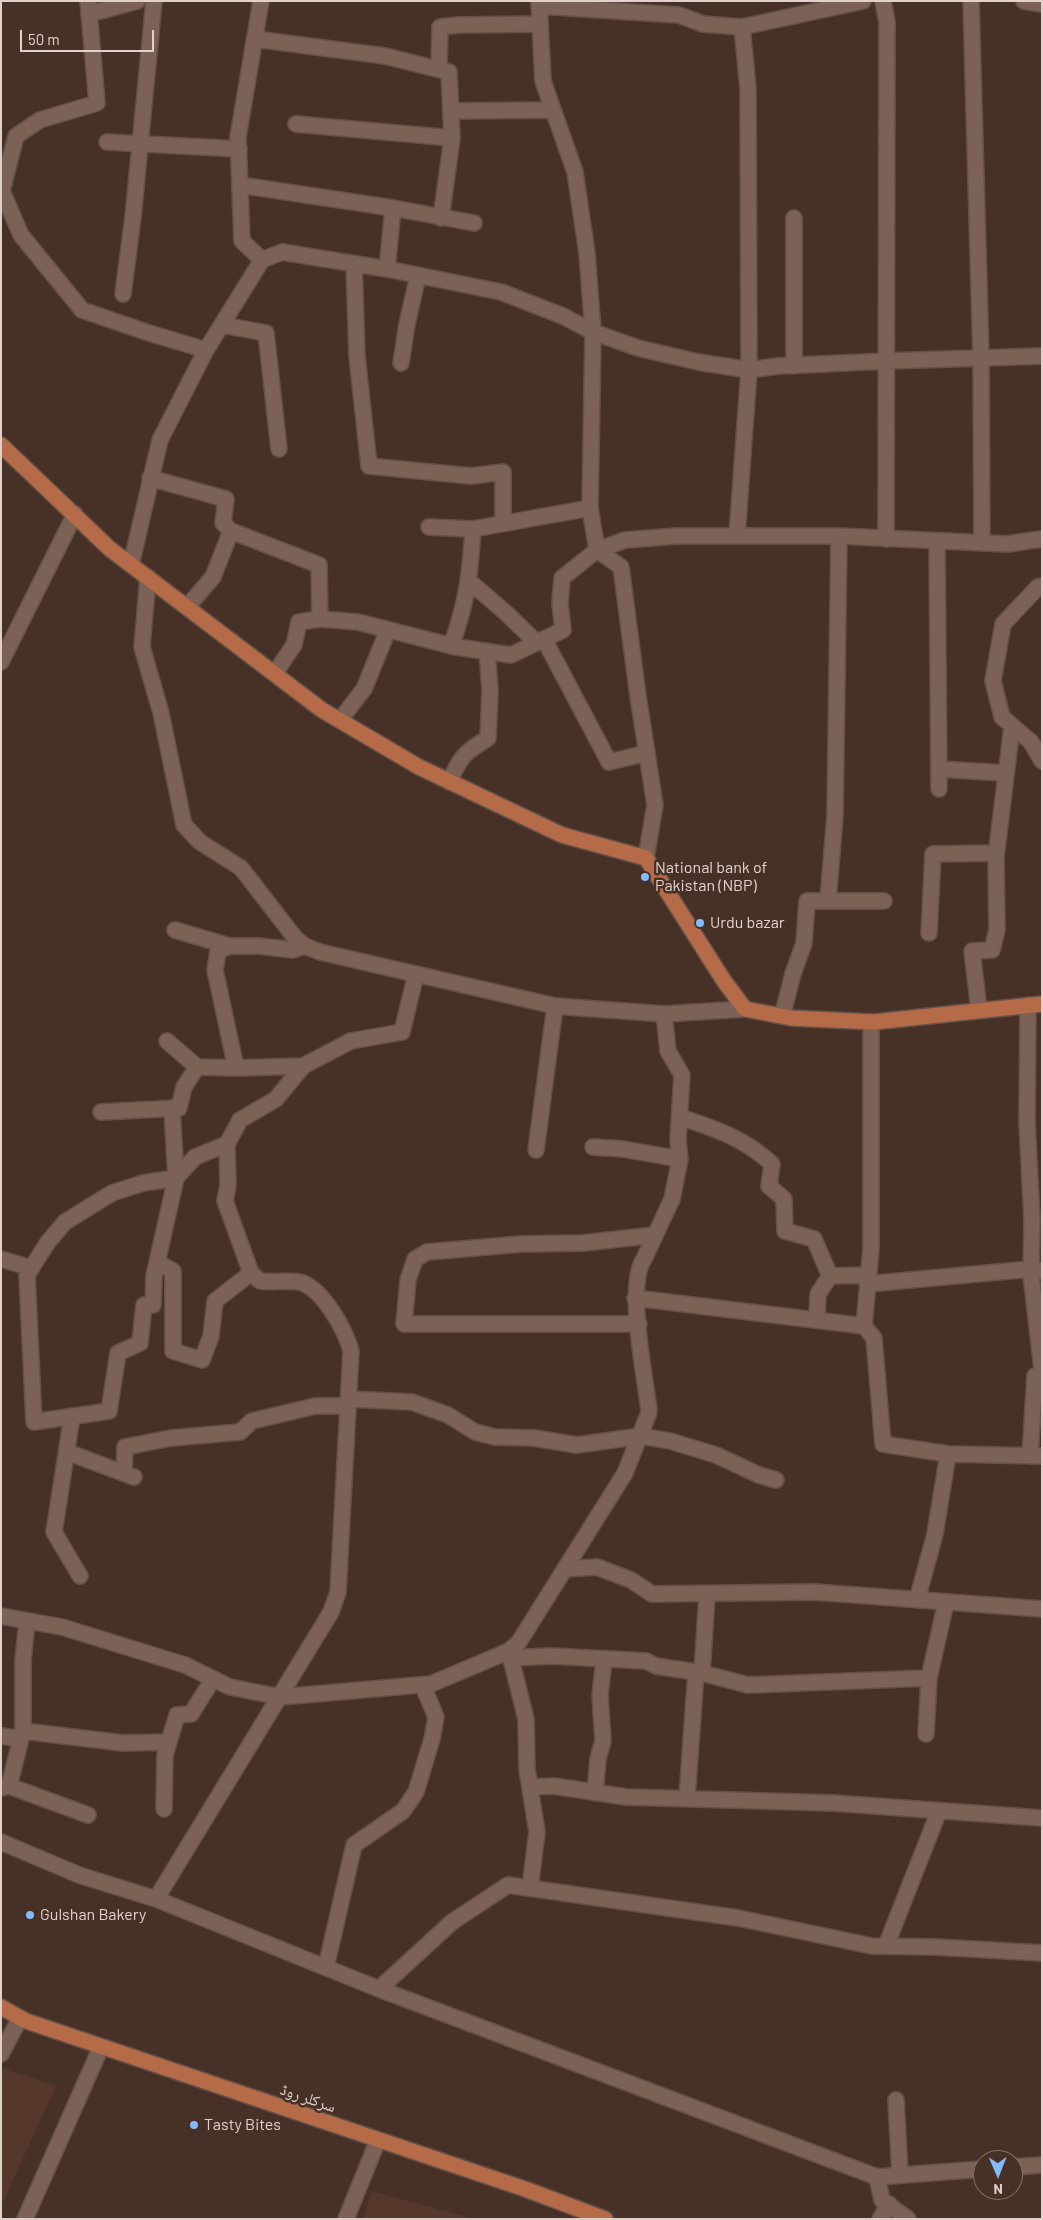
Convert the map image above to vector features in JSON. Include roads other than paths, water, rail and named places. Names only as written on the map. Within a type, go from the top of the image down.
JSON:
[{"type":"main road","points":[[1,445],[110,549],[322,710],[419,767],[562,836],[646,858],[724,981],[746,1008],[782,1016],[830,1021],[870,1022],[1035,1004]]},
{"type":"main road","name":"سرکلر روڈ","points":[[1,2007],[20,2018],[101,2047],[605,2219]]},
{"type":"street","points":[[137,1],[89,8],[97,103],[40,120],[16,136],[1,192],[21,235],[82,310],[206,350]]},
{"type":"street","points":[[123,294],[154,1]]},
{"type":"street","points":[[261,1],[238,136],[242,241],[262,260]]},
{"type":"street","points":[[646,858],[655,805],[621,567],[597,550],[590,508],[593,332],[587,253],[575,172],[543,81],[539,3],[679,15],[703,24],[742,27],[862,1]]},
{"type":"street","points":[[882,1],[887,22],[886,539]]},
{"type":"street","points":[[971,1],[981,358],[982,543]]},
{"type":"street","points":[[1024,1],[1042,4]]},
{"type":"street","points":[[439,69],[440,27],[458,24],[540,24]]},
{"type":"street","points":[[737,536],[749,370],[748,88],[742,27]]},
{"type":"street","points":[[255,39],[385,56],[449,72],[452,138],[441,218]]},
{"type":"street","points":[[451,111],[553,110]]},
{"type":"street","points":[[296,124],[452,138]]},
{"type":"street","points":[[107,142],[239,149]]},
{"type":"street","points":[[240,185],[392,208],[474,223]]},
{"type":"street","points":[[387,268],[392,208]]},
{"type":"street","points":[[794,218],[794,366]]},
{"type":"street","points":[[131,564],[160,440],[206,350],[262,260],[282,252],[387,268],[501,292],[563,316],[593,332],[638,348],[698,362],[749,370],[887,361],[1042,356]]},
{"type":"street","points":[[354,264],[357,356],[369,466],[470,476],[503,472],[503,523]]},
{"type":"street","points":[[401,363],[407,324],[418,276]]},
{"type":"street","points":[[222,325],[266,333],[279,449]]},
{"type":"street","points":[[150,478],[226,499],[223,523],[231,531],[319,565],[320,619]]},
{"type":"street","points":[[429,527],[473,530],[590,508]]},
{"type":"street","points":[[1,662],[5,647],[75,514]]},
{"type":"street","points":[[452,646],[462,617],[470,582],[473,530]]},
{"type":"street","points":[[187,607],[213,577],[231,531]]},
{"type":"street","points":[[275,673],[294,645],[299,622],[320,619],[358,622],[452,646],[511,655],[563,630],[560,602],[562,578],[597,550],[625,540],[677,536],[839,536],[1007,544],[1042,539]]},
{"type":"street","points":[[828,900],[835,816],[839,536]]},
{"type":"street","points":[[937,541],[939,789]]},
{"type":"street","points":[[148,577],[142,647],[161,713],[184,826],[200,842],[241,868],[296,939],[305,946],[320,952],[555,1006],[664,1014],[746,1008]]},
{"type":"street","points":[[470,582],[541,641],[609,762],[647,753]]},
{"type":"street","points":[[1042,586],[1038,587],[1003,624],[993,682],[1002,717],[1031,742],[1042,761]]},
{"type":"street","points":[[340,720],[364,689],[388,630]]},
{"type":"street","points":[[449,782],[460,758],[466,751],[488,738],[490,690],[487,651]]},
{"type":"street","points":[[979,1010],[972,951],[992,950],[997,930],[996,854],[1012,726]]},
{"type":"street","points":[[939,769],[1006,773]]},
{"type":"street","points":[[929,933],[933,854],[996,854]]},
{"type":"street","points":[[782,1016],[793,974],[804,943],[807,901],[884,902]]},
{"type":"street","points":[[175,930],[229,946],[259,946],[293,950],[305,946]]},
{"type":"street","points":[[229,946],[218,952],[214,970],[236,1068]]},
{"type":"street","points":[[156,1899],[280,1697],[330,1612],[338,1592],[351,1351],[346,1333],[337,1318],[316,1292],[302,1282],[260,1282],[251,1273],[226,1201],[228,1185],[227,1144],[240,1120],[276,1099],[303,1066],[351,1041],[402,1032],[416,974]]},
{"type":"street","points":[[1035,1004],[1026,1122],[1042,1369]]},
{"type":"street","points":[[536,1150],[555,1006]]},
{"type":"street","points":[[510,1654],[625,1473],[650,1410],[635,1298],[636,1279],[639,1266],[672,1199],[680,1159],[678,1140],[682,1075],[668,1051],[664,1014]]},
{"type":"street","points":[[864,1326],[871,1248],[870,1022]]},
{"type":"street","points":[[167,1041],[197,1067],[303,1066]]},
{"type":"street","points":[[101,1112],[179,1108],[184,1087],[197,1067]]},
{"type":"street","points":[[172,1108],[176,1178],[158,1262],[153,1305],[144,1305],[140,1343],[118,1353],[109,1411],[34,1422],[27,1275],[48,1242],[66,1222],[112,1193],[144,1183],[176,1178],[195,1157],[227,1144]]},
{"type":"street","points":[[680,1117],[726,1132],[756,1150],[772,1164],[769,1186],[784,1199],[785,1231],[814,1238],[830,1276]]},
{"type":"street","points":[[593,1147],[623,1148],[680,1159]]},
{"type":"street","points":[[639,1324],[404,1324],[408,1280],[415,1259],[427,1252],[502,1245],[583,1242],[655,1235]]},
{"type":"street","points":[[1,1259],[31,1268]]},
{"type":"street","points":[[158,1262],[173,1270],[173,1351],[202,1360],[211,1336],[215,1301],[251,1273]]},
{"type":"street","points":[[830,1276],[867,1279],[1036,1270]]},
{"type":"street","points":[[817,1319],[818,1294],[830,1276]]},
{"type":"street","points":[[635,1298],[864,1326],[874,1338],[884,1444],[948,1454],[1036,1456],[1035,1376],[1042,1375]]},
{"type":"street","points":[[67,1452],[129,1475],[125,1447],[171,1438],[240,1432],[252,1421],[315,1406],[348,1403],[412,1402],[448,1415],[475,1432],[495,1437],[534,1438],[577,1445],[641,1436],[670,1441],[716,1455],[759,1475],[776,1480]]},
{"type":"street","points":[[72,1416],[54,1532],[80,1576]]},
{"type":"street","points":[[917,1600],[935,1534],[948,1454]]},
{"type":"street","points":[[565,1569],[597,1567],[631,1580],[652,1594],[707,1595],[749,1592],[815,1592],[1042,1609]]},
{"type":"street","points":[[687,1798],[707,1595]]},
{"type":"street","points":[[926,1734],[929,1678],[946,1602]]},
{"type":"street","points":[[1,1616],[62,1627],[185,1665],[230,1687],[280,1697],[423,1686],[510,1654],[646,1661],[656,1666],[699,1673],[748,1685],[929,1678]]},
{"type":"street","points":[[26,1621],[23,1660],[22,1735],[5,1787],[88,1815]]},
{"type":"street","points":[[510,1654],[526,1719],[527,1769],[537,1832],[530,1888]]},
{"type":"street","points":[[595,1793],[598,1759],[603,1741],[600,1695],[604,1660]]},
{"type":"street","points":[[164,1808],[165,1755],[177,1715],[191,1714],[214,1679]]},
{"type":"street","points":[[326,1967],[354,1845],[403,1811],[416,1792],[432,1739],[436,1717],[423,1686]]},
{"type":"street","points":[[1,1736],[22,1735],[123,1743],[169,1742]]},
{"type":"street","points":[[530,1787],[554,1786],[626,1797],[833,1803],[1042,1818]]},
{"type":"street","points":[[886,1946],[939,1811]]},
{"type":"street","points":[[1,1842],[79,1874],[156,1899],[380,1989],[877,2177],[973,2170]]},
{"type":"street","points":[[380,1989],[452,1922],[508,1886],[738,1918],[872,1946],[935,1947],[1042,1953]]},
{"type":"street","points":[[2,2055],[20,2018]]},
{"type":"street","points":[[25,2219],[101,2047]]},
{"type":"street","points":[[896,2100],[900,2175]]},
{"type":"street","points":[[346,2219],[378,2140]]},
{"type":"street","points":[[1023,2166],[1042,2165]]},
{"type":"street","points":[[877,2177],[882,2200],[908,2219]]},
{"type":"street","points":[[880,2219],[889,2204]]},
{"type":"place","name":"National bank of Pakistan (NBP)","points":[[645,877]]},
{"type":"place","name":"Urdu bazar","points":[[700,923]]},
{"type":"place","name":"Gulshan Bakery","points":[[30,1915]]},
{"type":"place","name":"Tasty Bites","points":[[194,2125]]}]
